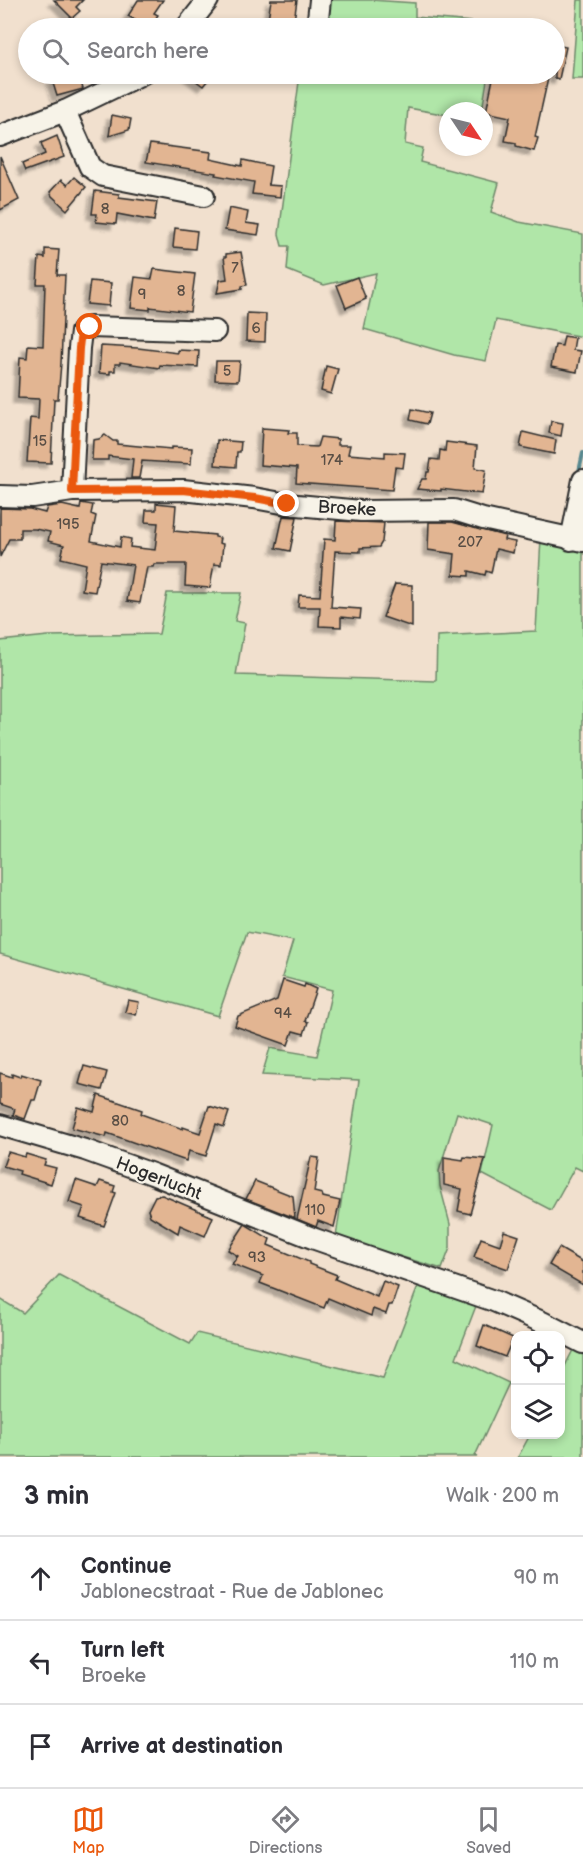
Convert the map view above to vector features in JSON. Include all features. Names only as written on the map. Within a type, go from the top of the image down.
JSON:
[{"type":"street","points":[[194,18],[208,0]]},
{"type":"street","points":[[318,18],[320,0]]},
{"type":"street","points":[[0,136],[65,111],[121,84]]},
{"type":"street","points":[[65,111],[90,167],[103,176],[204,196]]},
{"type":"street","points":[[72,491],[81,332],[90,327],[215,331]]},
{"type":"street","points":[[577,541],[583,480]]},
{"type":"street","name":"Broeke","points":[[0,496],[32,497],[72,491],[183,490],[361,511],[454,510],[577,541]]},
{"type":"street","name":"Hogerlucht","points":[[0,1125],[85,1150],[152,1174],[315,1239],[502,1305],[583,1343]]},
{"type":"green space","points":[[326,0],[371,0],[415,3],[415,17],[427,18],[323,18]]},
{"type":"green space","points":[[578,0],[583,0],[583,79],[572,79]]},
{"type":"green space","points":[[299,84],[486,84],[483,102],[439,102],[439,113],[408,108],[405,144],[423,148],[420,162],[499,183],[491,212],[519,222],[583,234],[583,337],[496,320],[486,361],[454,355],[364,329],[376,273],[324,285],[287,270],[289,246],[282,246],[279,234]]},
{"type":"green space","points":[[541,538],[583,546],[583,1171],[575,1167],[551,1210],[482,1174],[493,1125],[457,1113],[439,1171],[440,1186],[450,1224],[450,1248],[442,1269],[336,1237],[359,1080],[262,1075],[270,1048],[317,1056],[332,990],[282,977],[293,941],[247,932],[218,1016],[0,954],[0,641],[48,636],[159,634],[167,593],[241,593],[235,621],[245,623],[236,675],[436,681],[437,636],[536,631]]},
{"type":"green space","points":[[59,1275],[190,1344],[197,1333],[383,1378],[419,1284],[476,1306],[456,1358],[509,1383],[475,1456],[477,1457],[0,1457],[0,1299],[23,1313]]},
{"type":"green space","points":[[573,1350],[583,1355],[583,1457],[518,1457],[528,1439],[565,1439],[565,1366]]},
{"type":"building","points":[[54,0],[83,0],[76,7],[80,11],[72,18]]},
{"type":"building","points":[[138,0],[163,0],[154,13],[158,15],[156,18],[128,16]]},
{"type":"building","points":[[271,0],[297,0],[294,18],[268,18]]},
{"type":"building","points":[[53,84],[82,84],[83,89],[57,96]]},
{"type":"building","points":[[492,84],[547,84],[534,151],[505,141],[510,117],[493,113],[493,102],[488,102]]},
{"type":"building","points":[[112,115],[131,119],[129,130],[109,136]]},
{"type":"building","points":[[57,136],[64,157],[25,171],[22,164],[45,154],[41,143]]},
{"type":"building","points":[[150,144],[211,152],[210,159],[242,166],[243,160],[271,166],[268,185],[281,186],[280,197],[252,194],[254,182],[215,175],[216,173],[146,162]]},
{"type":"building","points":[[0,156],[19,200],[0,210]]},
{"type":"building","points":[[74,177],[86,187],[67,210],[50,192],[61,180],[67,185]]},
{"type":"building","points":[[95,191],[157,202],[154,221],[117,214],[116,224],[96,222],[97,214],[92,214]]},
{"type":"building","points":[[229,208],[248,212],[246,223],[260,225],[258,235],[225,230]]},
{"type":"building","points":[[175,228],[197,231],[195,249],[173,247]]},
{"type":"building","points":[[45,249],[59,250],[57,275],[65,275],[61,363],[58,399],[54,399],[51,463],[27,462],[30,418],[38,419],[39,399],[18,398],[20,357],[27,358],[28,345],[43,346],[45,284],[37,284],[39,257],[45,258]]},
{"type":"building","points":[[241,252],[247,285],[242,286],[242,289],[217,293],[220,280],[227,279],[224,257],[226,254]]},
{"type":"building","points":[[154,269],[195,274],[190,312],[150,307],[150,310],[131,308],[135,277],[152,279]]},
{"type":"building","points":[[357,277],[366,299],[346,308],[337,285]]},
{"type":"building","points":[[90,281],[111,283],[109,306],[87,304]]},
{"type":"building","points":[[247,313],[266,314],[265,342],[246,341]]},
{"type":"building","points":[[564,336],[575,338],[573,350],[581,351],[577,372],[551,367],[555,345],[562,346]]},
{"type":"building","points":[[101,346],[178,353],[178,350],[199,351],[198,367],[160,365],[159,368],[120,362],[120,364],[115,364],[115,371],[110,371],[110,374],[99,373]]},
{"type":"building","points":[[216,361],[240,361],[238,381],[215,380]]},
{"type":"building","points":[[326,366],[338,369],[331,394],[321,391]]},
{"type":"building","points":[[412,409],[430,413],[427,424],[410,420]]},
{"type":"building","points":[[551,421],[563,423],[561,436],[549,433]]},
{"type":"building","points":[[262,428],[289,430],[288,433],[297,433],[297,446],[317,447],[320,437],[338,439],[338,445],[350,445],[348,454],[385,457],[385,452],[405,453],[403,468],[395,467],[392,490],[296,483],[297,468],[260,465]]},
{"type":"building","points":[[523,432],[556,440],[554,454],[520,447]]},
{"type":"building","points":[[105,435],[117,441],[117,444],[171,449],[171,447],[192,448],[191,464],[142,461],[139,478],[131,478],[133,459],[108,456],[108,460],[92,460],[93,440]]},
{"type":"building","points":[[217,440],[241,442],[240,452],[237,452],[236,467],[215,465]]},
{"type":"building","points":[[446,442],[477,446],[475,468],[486,470],[482,494],[441,489],[441,491],[417,489],[422,479],[426,479],[431,459],[439,460],[440,450],[445,451]]},
{"type":"building","points":[[81,503],[93,505],[91,514],[96,516],[91,541],[120,547],[121,537],[131,539],[130,547],[155,550],[158,523],[145,522],[146,510],[156,510],[156,503],[176,505],[174,531],[215,535],[220,538],[219,543],[223,544],[221,565],[214,564],[210,588],[185,586],[186,564],[154,564],[153,567],[147,567],[140,603],[127,601],[133,565],[101,561],[95,592],[82,590],[86,564],[61,558],[64,545],[48,541],[50,532],[35,529],[20,529],[20,539],[9,539],[0,557],[0,508],[30,509],[45,513],[47,507],[62,505],[80,509]]},
{"type":"building","points":[[283,516],[297,517],[290,551],[276,548]]},
{"type":"building","points":[[336,521],[384,523],[382,542],[379,547],[360,548],[360,552],[335,551],[331,607],[361,609],[360,619],[341,617],[341,627],[319,626],[320,607],[298,607],[299,595],[320,596],[324,539],[335,540]]},
{"type":"building","points":[[429,522],[452,522],[505,536],[504,540],[515,542],[513,553],[496,549],[491,573],[486,571],[485,575],[469,571],[469,576],[453,575],[455,554],[428,550]]},
{"type":"building","points":[[395,584],[412,585],[412,627],[383,617]]},
{"type":"building","points":[[283,980],[304,987],[305,984],[316,989],[305,1021],[308,1022],[304,1034],[293,1031],[288,1045],[235,1026],[238,1016],[277,1000]]},
{"type":"building","points":[[128,1000],[139,1002],[136,1015],[125,1012]]},
{"type":"building","points":[[84,1066],[107,1072],[102,1090],[79,1084]]},
{"type":"building","points":[[0,1073],[12,1077],[12,1074],[20,1077],[21,1074],[41,1080],[35,1100],[32,1100],[25,1119],[13,1115],[15,1109],[0,1104]]},
{"type":"building","points":[[98,1095],[142,1110],[141,1114],[200,1133],[209,1106],[229,1112],[224,1127],[216,1124],[206,1156],[189,1151],[186,1161],[107,1133],[106,1137],[72,1128],[78,1107],[94,1112]]},
{"type":"building","points":[[8,1152],[46,1160],[44,1165],[56,1168],[51,1184],[19,1174],[20,1171],[3,1166]]},
{"type":"building","points":[[311,1157],[319,1158],[314,1192],[340,1201],[334,1227],[318,1221],[316,1227],[297,1219]]},
{"type":"building","points":[[444,1157],[463,1160],[464,1157],[485,1159],[470,1214],[458,1211],[462,1189],[444,1185]]},
{"type":"building","points":[[76,1180],[97,1187],[100,1181],[115,1186],[113,1192],[116,1193],[104,1226],[80,1218],[84,1207],[69,1202]]},
{"type":"building","points":[[255,1181],[293,1196],[295,1218],[246,1199]]},
{"type":"building","points":[[162,1195],[213,1217],[205,1236],[180,1225],[178,1233],[150,1216],[148,1210],[155,1196]]},
{"type":"building","points":[[245,1224],[270,1239],[268,1245],[337,1275],[335,1279],[377,1297],[383,1281],[398,1287],[392,1305],[389,1305],[386,1314],[373,1309],[371,1316],[328,1298],[324,1308],[260,1283],[263,1276],[232,1264],[238,1256],[228,1250]]},
{"type":"building","points":[[504,1231],[519,1236],[508,1269],[474,1257],[481,1238],[500,1245]]},
{"type":"building","points":[[559,1248],[583,1262],[583,1285],[549,1265]]},
{"type":"building","points":[[484,1325],[511,1337],[505,1357],[477,1346]]},
{"type":"waterway","points":[[578,476],[583,453]]},
{"type":"route","points":[[90,327],[81,332],[79,348],[72,491],[183,490],[287,504]]}]
